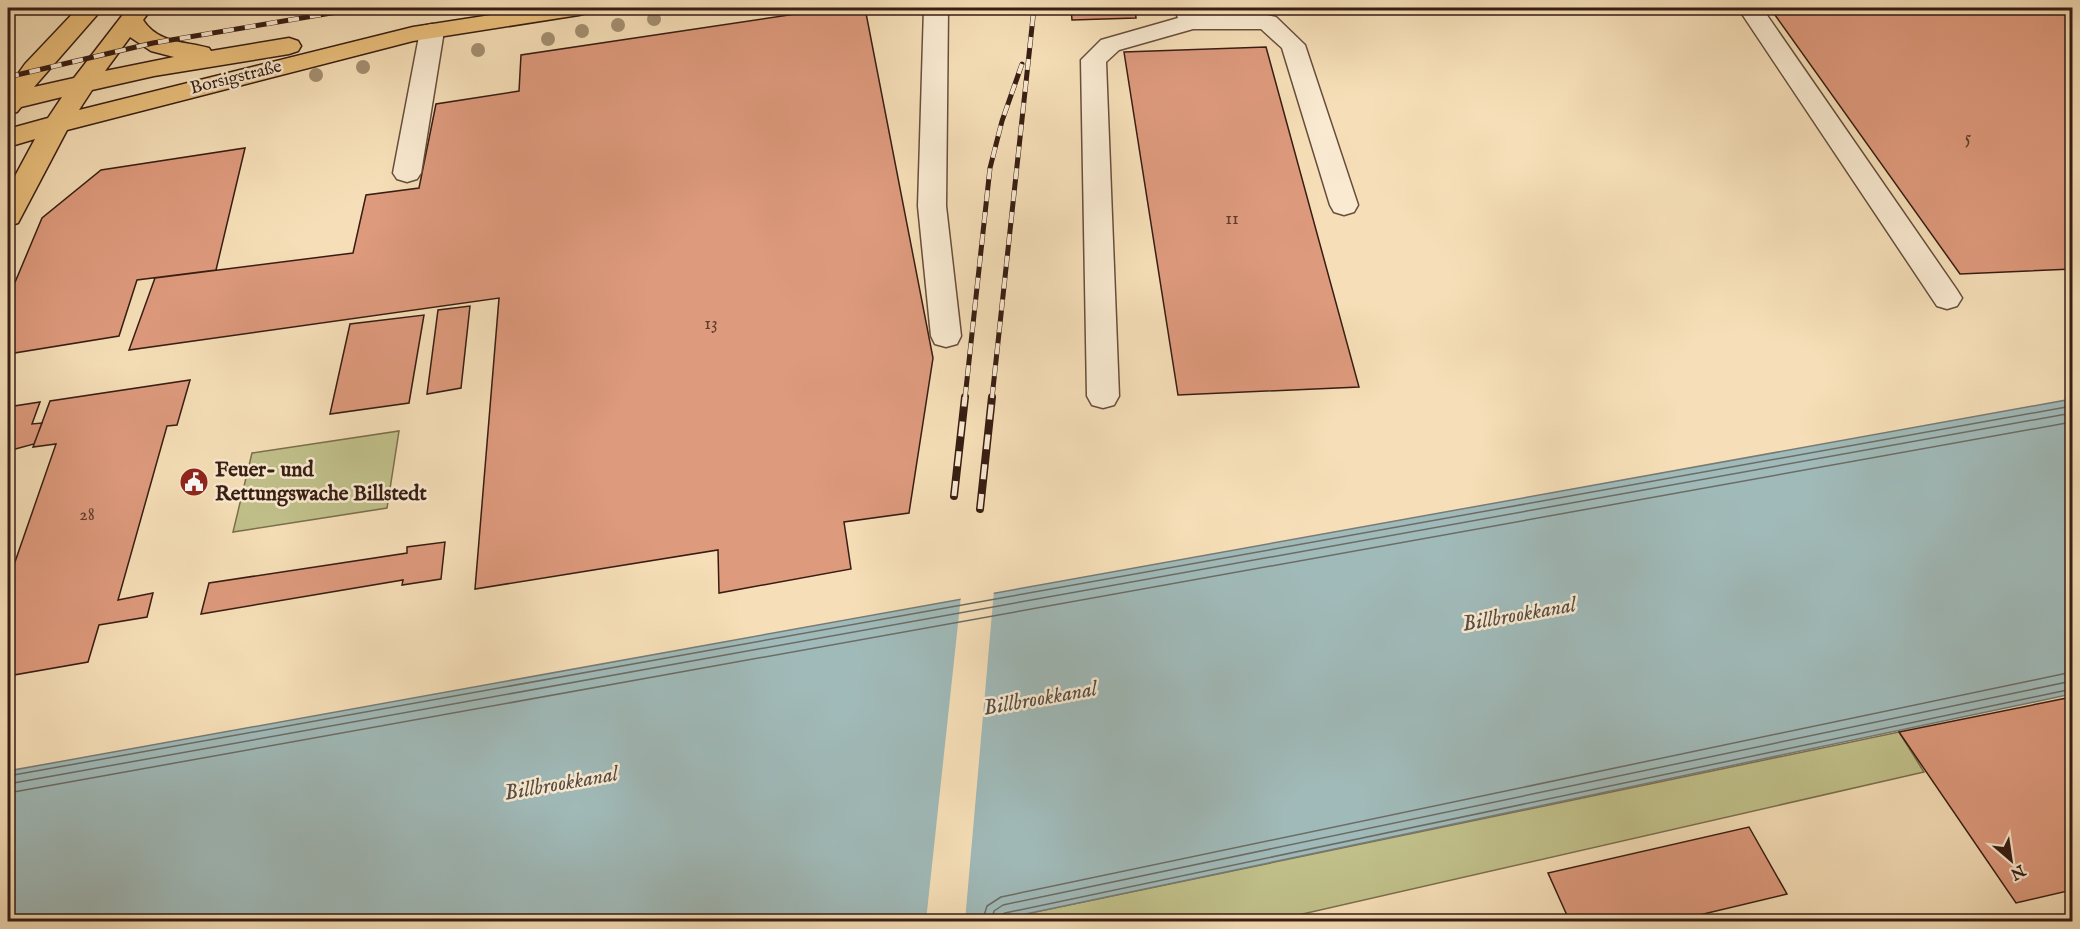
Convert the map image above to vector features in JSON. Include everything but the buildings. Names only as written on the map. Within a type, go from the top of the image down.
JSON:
[{"type":"main road","points":[[9,103],[34,70],[91,8]]},
{"type":"main road","name":"Borsigstraße","points":[[9,103],[82,83],[232,54],[339,38],[423,32],[579,8]]},
{"type":"main road","points":[[135,14],[135,29],[171,49],[232,54]]},
{"type":"main road","points":[[8,216],[30,169],[82,83],[135,14]]},
{"type":"main road","name":"Borsigstraße","points":[[8,138],[57,123],[423,32]]},
{"type":"lane","points":[[936,8],[932,206],[946,336]]},
{"type":"lane","points":[[1750,8],[1947,298]]},
{"type":"lane","points":[[1103,396],[1093,60],[1110,45],[1189,15],[1267,22],[1293,45],[1344,205]]},
{"type":"lane","points":[[407,173],[423,32]]},
{"type":"green space","points":[[399,431],[387,508],[233,532],[252,453]]},
{"type":"green space","points":[[1899,732],[1924,772],[1272,921],[992,921]]},
{"type":"water","name":"Billbrookkanal","points":[[2072,399],[2072,694],[992,921],[8,922],[8,771]]},
{"type":"pier","points":[[994,590],[965,921],[926,921],[961,596]]},
{"type":"railway","points":[[8,77],[153,43],[361,8]]},
{"type":"railway","points":[[992,398],[1034,8]]},
{"type":"railway","points":[[965,398],[990,168],[1002,121],[1022,64]]},
{"type":"railway","points":[[954,496],[965,397]]},
{"type":"railway","points":[[980,509],[992,397]]},
{"type":"place","name":"Feuer- und Rettungswache Billstedt","points":[[194,482]]}]
